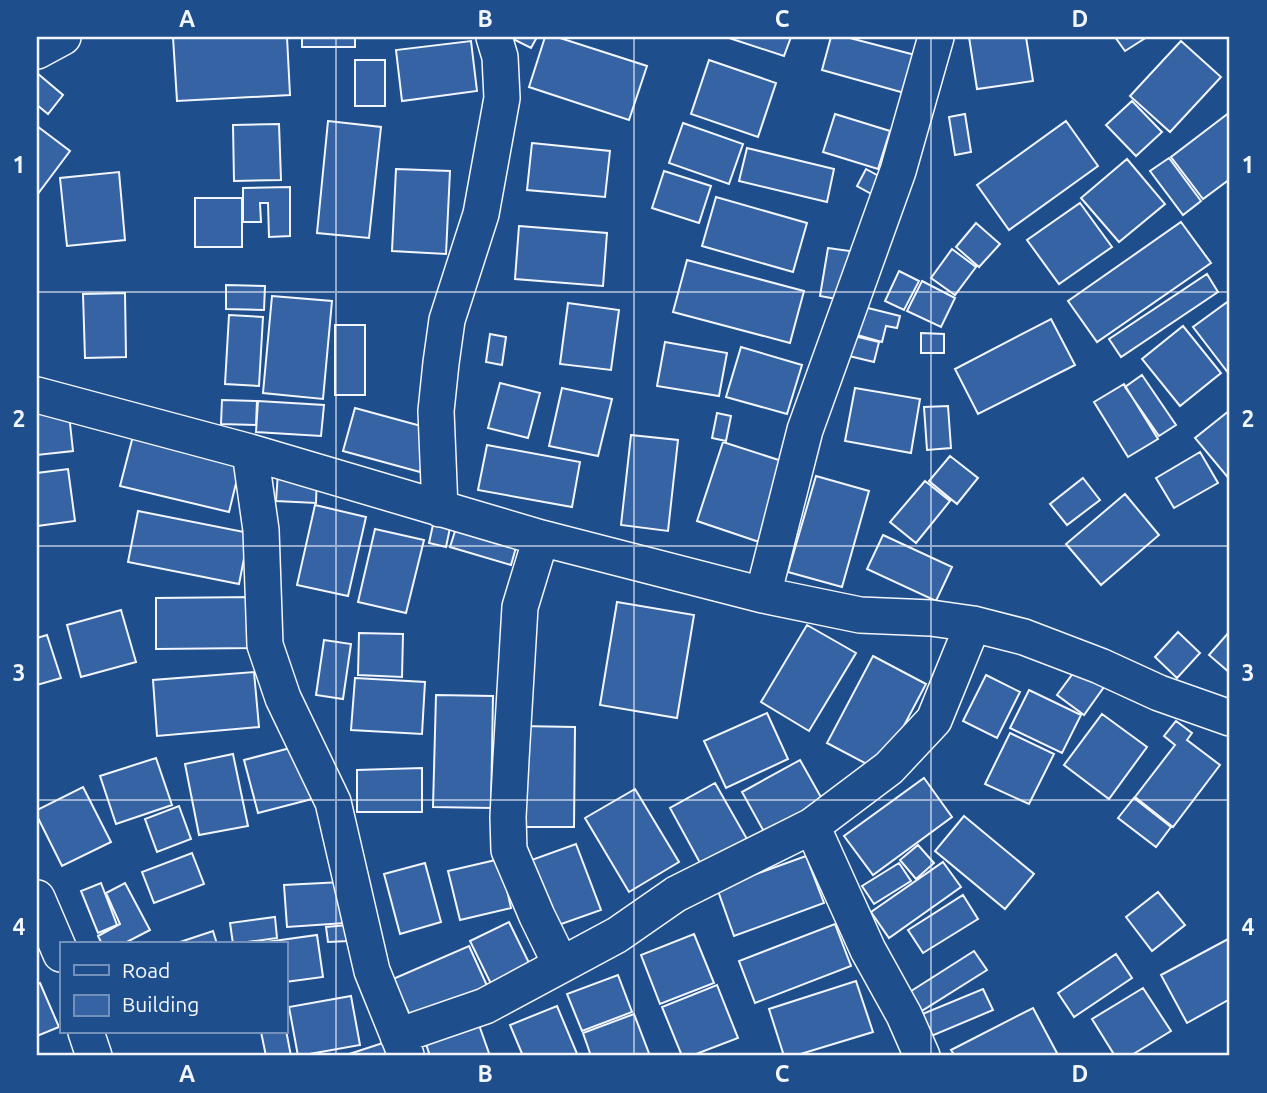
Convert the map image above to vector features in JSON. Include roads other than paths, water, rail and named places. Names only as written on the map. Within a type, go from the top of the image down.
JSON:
[{"type":"street","points":[[37,51],[63,37]]},
{"type":"street","points":[[440,509],[436,411],[441,363],[447,320],[481,214],[502,98],[500,57],[494,37]]},
{"type":"street","points":[[763,595],[805,430],[898,172],[936,37]]},
{"type":"street","points":[[37,395],[250,452],[541,538],[763,595],[860,615],[931,618],[973,624],[1024,637],[1100,666],[1159,693],[1230,718]]},
{"type":"street","points":[[250,452],[261,530],[265,645],[283,698],[333,802],[372,971],[402,1046],[485,1006],[617,935],[676,894],[812,826],[889,768],[934,720],[973,624]]},
{"type":"street","points":[[541,538],[520,607],[511,759],[509,850],[561,965]]},
{"type":"street","points":[[812,826],[867,950],[904,1015],[922,1056]]},
{"type":"street","points":[[37,898],[60,952]]},
{"type":"street","points":[[87,1034],[94,1056]]}]
